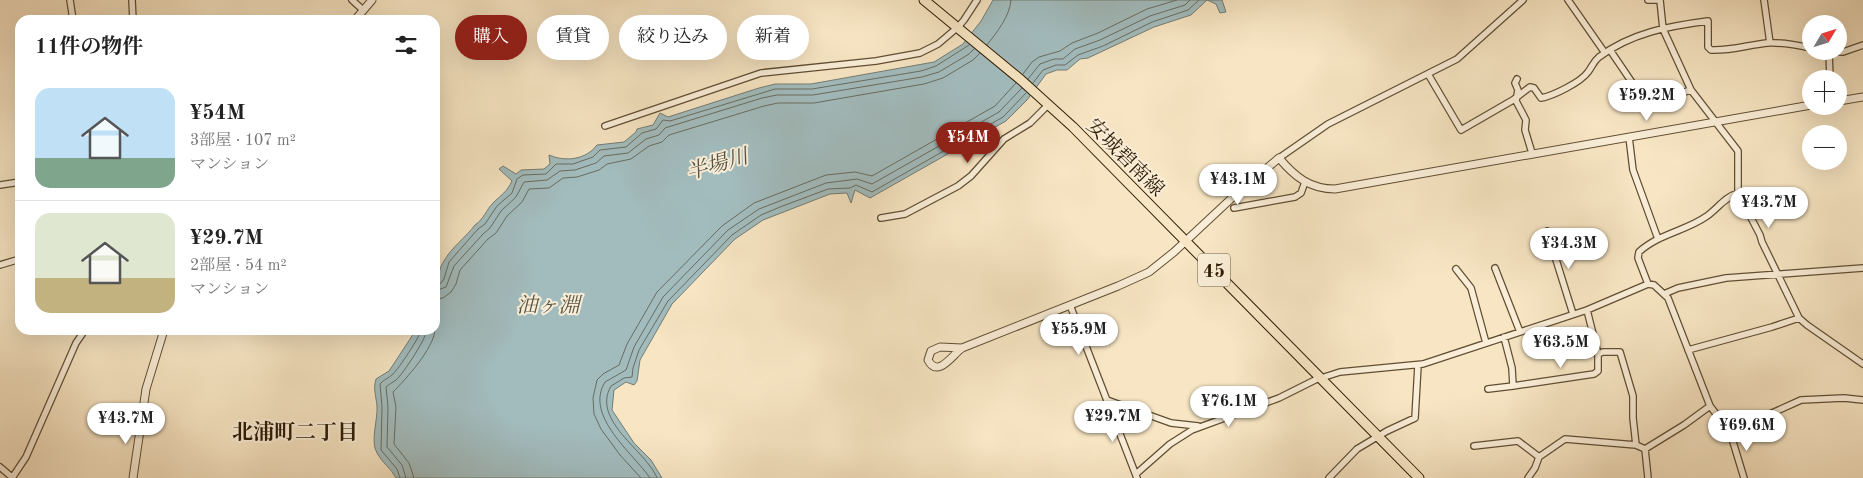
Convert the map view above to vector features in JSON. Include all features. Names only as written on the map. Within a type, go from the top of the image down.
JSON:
[{"type":"main road","name":"安城碧南線","points":[[924,0],[1048,105],[1098,152],[1419,478]]},
{"type":"street","points":[[70,0],[72,15]]},
{"type":"street","points":[[132,0],[133,15]]},
{"type":"street","points":[[352,0],[363,10]]},
{"type":"street","points":[[605,126],[761,73],[876,61],[920,52],[938,44],[960,29],[977,0]]},
{"type":"street","points":[[962,348],[943,366],[933,367],[928,360],[931,351],[935,348],[962,348],[1142,276],[1186,242],[1240,191],[1279,158],[1328,124],[1428,74],[1464,53],[1523,0]]},
{"type":"street","points":[[1568,0],[1648,106],[1691,90]]},
{"type":"street","points":[[1648,0],[1659,0],[1663,29],[1691,90],[1738,151],[1738,193],[1760,234],[1777,275],[1799,318],[1863,364]]},
{"type":"street","points":[[1764,0],[1770,43]]},
{"type":"street","points":[[359,15],[370,1]]},
{"type":"street","points":[[1428,74],[1461,130],[1513,100],[1530,87],[1534,88],[1541,98],[1548,97],[1583,78],[1593,63],[1607,51],[1627,40],[1663,29],[1708,21],[1708,47],[1711,50],[1736,49],[1770,43],[1802,46]]},
{"type":"street","points":[[1848,50],[1863,45]]},
{"type":"street","points":[[1517,79],[1515,83],[1518,90],[1516,101],[1527,124],[1525,130],[1532,153]]},
{"type":"street","points":[[1847,100],[1863,97]]},
{"type":"street","points":[[881,218],[904,214],[958,186],[971,176],[1004,139],[1030,123],[1048,105]]},
{"type":"street","points":[[1279,158],[1305,182],[1320,188],[1341,188],[1532,153],[1802,107]]},
{"type":"street","points":[[1629,137],[1633,170],[1658,239]]},
{"type":"street","points":[[1234,208],[1298,196],[1305,182]]},
{"type":"street","points":[[0,185],[15,183]]},
{"type":"street","points":[[1648,284],[1638,255],[1642,250],[1658,239],[1702,219],[1724,201],[1738,193]]},
{"type":"street","points":[[1547,231],[1573,314]]},
{"type":"street","points":[[0,265],[15,260]]},
{"type":"street","points":[[1495,268],[1520,332]]},
{"type":"street","points":[[1664,294],[1678,288],[1726,278],[1863,268]]},
{"type":"street","points":[[1456,269],[1471,288],[1486,343]]},
{"type":"street","points":[[1070,305],[1136,476],[1176,439],[1202,426],[1279,398],[1321,378],[1340,372],[1418,366],[1587,310],[1648,284],[1654,285],[1670,302],[1710,406],[1730,432],[1744,478]]},
{"type":"street","points":[[1488,389],[1594,374],[1598,371],[1598,354],[1587,310]]},
{"type":"street","points":[[1688,350],[1799,318]]},
{"type":"street","points":[[0,468],[13,478],[26,458],[76,343],[82,335]]},
{"type":"street","points":[[133,478],[146,390],[162,335]]},
{"type":"street","points":[[1504,337],[1512,368],[1513,386]]},
{"type":"street","points":[[1598,354],[1603,352],[1620,352],[1633,396],[1636,445]]},
{"type":"street","points":[[1329,478],[1352,453],[1387,431],[1415,418],[1418,366]]},
{"type":"street","points":[[1730,432],[1801,400],[1844,398],[1863,400]]},
{"type":"street","points":[[1107,400],[1171,422],[1202,426]]},
{"type":"street","points":[[1644,449],[1684,425],[1710,406]]},
{"type":"street","points":[[1528,478],[1535,468],[1539,457],[1561,440],[1569,438],[1636,445],[1644,449]]},
{"type":"street","points":[[1474,446],[1518,441],[1539,457]]},
{"type":"street","points":[[1644,449],[1648,478]]},
{"type":"water","name":"油ヶ淵","points":[[993,0],[1207,0],[1191,15],[1154,27],[1088,58],[1080,59],[1067,70],[1057,70],[1046,74],[1027,100],[1006,121],[870,198],[855,190],[851,203],[847,193],[830,194],[763,220],[735,239],[672,304],[640,360],[637,381],[634,385],[626,382],[614,390],[612,410],[634,443],[651,460],[662,478],[396,478],[381,460],[374,443],[377,412],[376,379],[389,371],[413,335],[440,335],[441,266],[447,256],[481,220],[510,185],[512,181],[499,169],[503,166],[516,174],[521,170],[544,169],[550,164],[549,155],[568,159],[581,157],[597,145],[624,142],[637,129],[653,125],[660,113],[668,117],[775,84],[811,84],[934,62],[963,44],[981,21]]},
{"type":"water","points":[[1207,0],[1222,0],[1226,12],[1220,13],[1216,4]]},
{"type":"district","name":"北浦町二丁目","points":[[295,432]]},
{"type":"water label","name":"半場川","points":[[717,164]]}]
